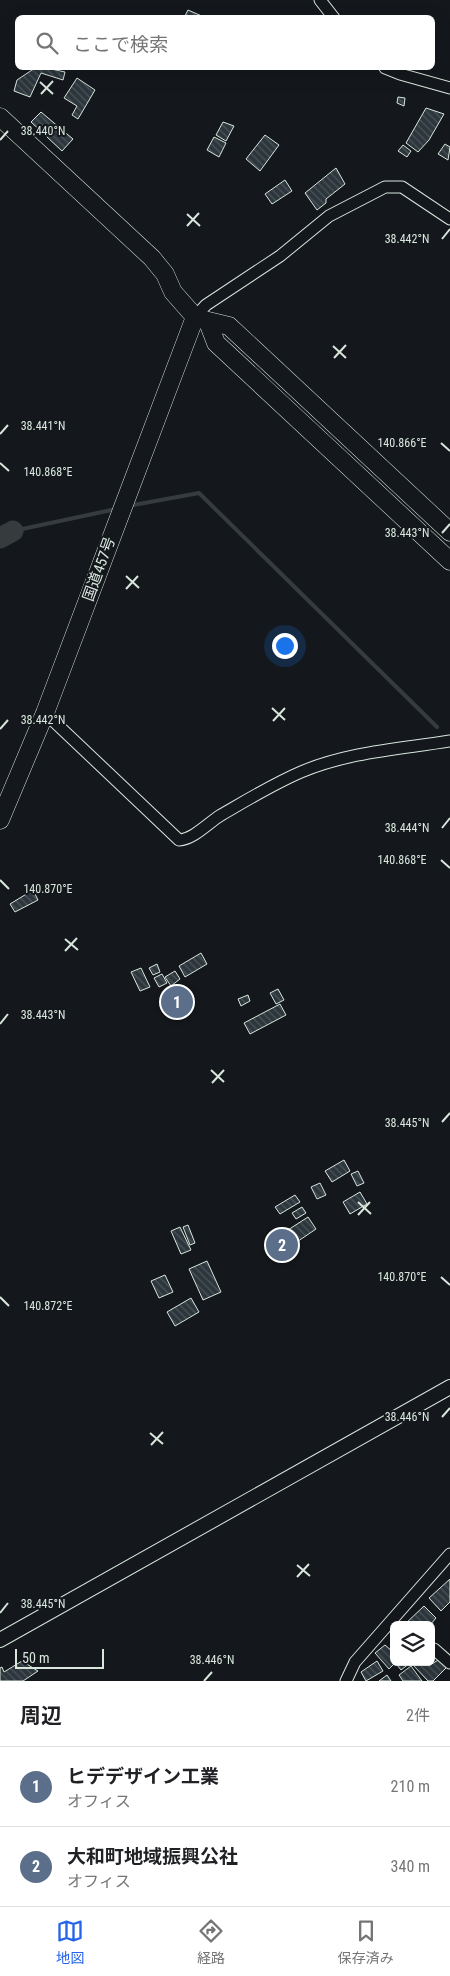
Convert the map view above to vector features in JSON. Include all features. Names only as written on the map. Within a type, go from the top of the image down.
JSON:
[{"type":"highway","points":[[0,117],[152,258],[164,274],[173,292],[201,320],[216,343],[450,561]]},
{"type":"highway","points":[[201,320],[229,326],[450,532]]},
{"type":"highway","name":"国道457号","points":[[0,820],[45,713],[125,501],[201,320]]},
{"type":"street","points":[[320,0],[332,15]]},
{"type":"street","points":[[390,70],[450,88]]},
{"type":"street","points":[[201,320],[206,305],[280,256],[329,216],[385,187],[402,187],[450,219]]},
{"type":"street","points":[[45,713],[178,840],[186,838],[219,816],[275,784],[318,766],[351,756],[450,741]]},
{"type":"street","points":[[0,1640],[450,1387]]},
{"type":"street","points":[[346,1681],[355,1662],[450,1554]]},
{"type":"street","points":[[435,1650],[450,1663]]},
{"type":"building","points":[[188,10],[199,15],[186,15]]},
{"type":"building","points":[[32,70],[65,72],[63,80],[41,73],[30,97],[14,91],[17,80]]},
{"type":"building","points":[[77,78],[95,90],[78,119],[72,115],[77,106],[64,98]]},
{"type":"building","points":[[398,97],[405,98],[404,106],[397,103]]},
{"type":"building","points":[[426,108],[444,114],[429,140],[418,152],[406,143]]},
{"type":"building","points":[[41,112],[73,139],[62,151],[31,122]]},
{"type":"building","points":[[223,122],[234,126],[226,141],[216,135]]},
{"type":"building","points":[[265,135],[279,145],[260,171],[246,159]]},
{"type":"building","points":[[214,137],[226,143],[219,157],[207,150]]},
{"type":"building","points":[[445,144],[450,147],[448,160],[438,154]]},
{"type":"building","points":[[403,145],[411,151],[407,157],[398,151]]},
{"type":"building","points":[[336,168],[345,184],[326,199],[326,203],[317,210],[305,193]]},
{"type":"building","points":[[285,180],[292,191],[272,204],[265,194]]},
{"type":"building","points":[[33,890],[38,900],[15,912],[10,904]]},
{"type":"building","points":[[201,953],[207,964],[185,977],[179,966]]},
{"type":"building","points":[[157,964],[160,972],[153,975],[149,968]]},
{"type":"building","points":[[141,968],[150,987],[140,991],[131,972]]},
{"type":"building","points":[[175,971],[180,979],[171,986],[165,977]]},
{"type":"building","points":[[162,974],[167,983],[159,987],[154,978]]},
{"type":"building","points":[[278,989],[284,1000],[276,1004],[270,993]]},
{"type":"building","points":[[248,995],[250,1001],[241,1006],[238,999]]},
{"type":"building","points":[[280,1004],[286,1015],[250,1034],[244,1023]]},
{"type":"building","points":[[344,1160],[350,1171],[332,1182],[325,1171]]},
{"type":"building","points":[[358,1171],[364,1183],[357,1186],[351,1174]]},
{"type":"building","points":[[320,1183],[326,1195],[317,1199],[311,1187]]},
{"type":"building","points":[[360,1192],[367,1204],[350,1214],[343,1202]]},
{"type":"building","points":[[295,1195],[300,1202],[280,1214],[275,1207]]},
{"type":"building","points":[[302,1207],[306,1213],[296,1219],[292,1213]]},
{"type":"building","points":[[308,1217],[316,1229],[282,1252],[274,1239]]},
{"type":"building","points":[[188,1225],[195,1243],[190,1245],[183,1227]]},
{"type":"building","points":[[180,1227],[191,1250],[181,1254],[171,1231]]},
{"type":"building","points":[[207,1261],[221,1292],[203,1300],[189,1269]]},
{"type":"building","points":[[165,1275],[173,1292],[159,1298],[151,1281]]},
{"type":"building","points":[[191,1298],[199,1312],[175,1326],[167,1312]]},
{"type":"building","points":[[450,1579],[450,1602],[441,1611],[429,1598]]},
{"type":"building","points":[[424,1606],[436,1618],[433,1621],[408,1621]]},
{"type":"building","points":[[385,1645],[390,1649],[390,1666],[392,1666],[389,1669],[375,1653]]},
{"type":"building","points":[[440,1659],[448,1666],[433,1681],[428,1681],[414,1666],[435,1666],[435,1662]]},
{"type":"building","points":[[22,1661],[38,1671],[23,1681],[0,1681],[0,1668],[2,1667],[4,1672]]},
{"type":"building","points":[[377,1661],[383,1671],[366,1681],[361,1672]]},
{"type":"building","points":[[398,1666],[406,1666],[401,1670]]},
{"type":"building","points":[[411,1666],[422,1681],[403,1681],[399,1675]]},
{"type":"building","points":[[387,1675],[391,1681],[379,1681]]},
{"type":"waterway","points":[[128,506],[199,493],[437,727]]},
{"type":"waterway","points":[[13,531],[116,509]]},
{"type":"waterway","points":[[0,538],[13,531]]},
{"type":"place","name":"ヒデデザイン工業","points":[[177,1002]]},
{"type":"place","name":"大和町地域振興公社","points":[[282,1245]]}]
